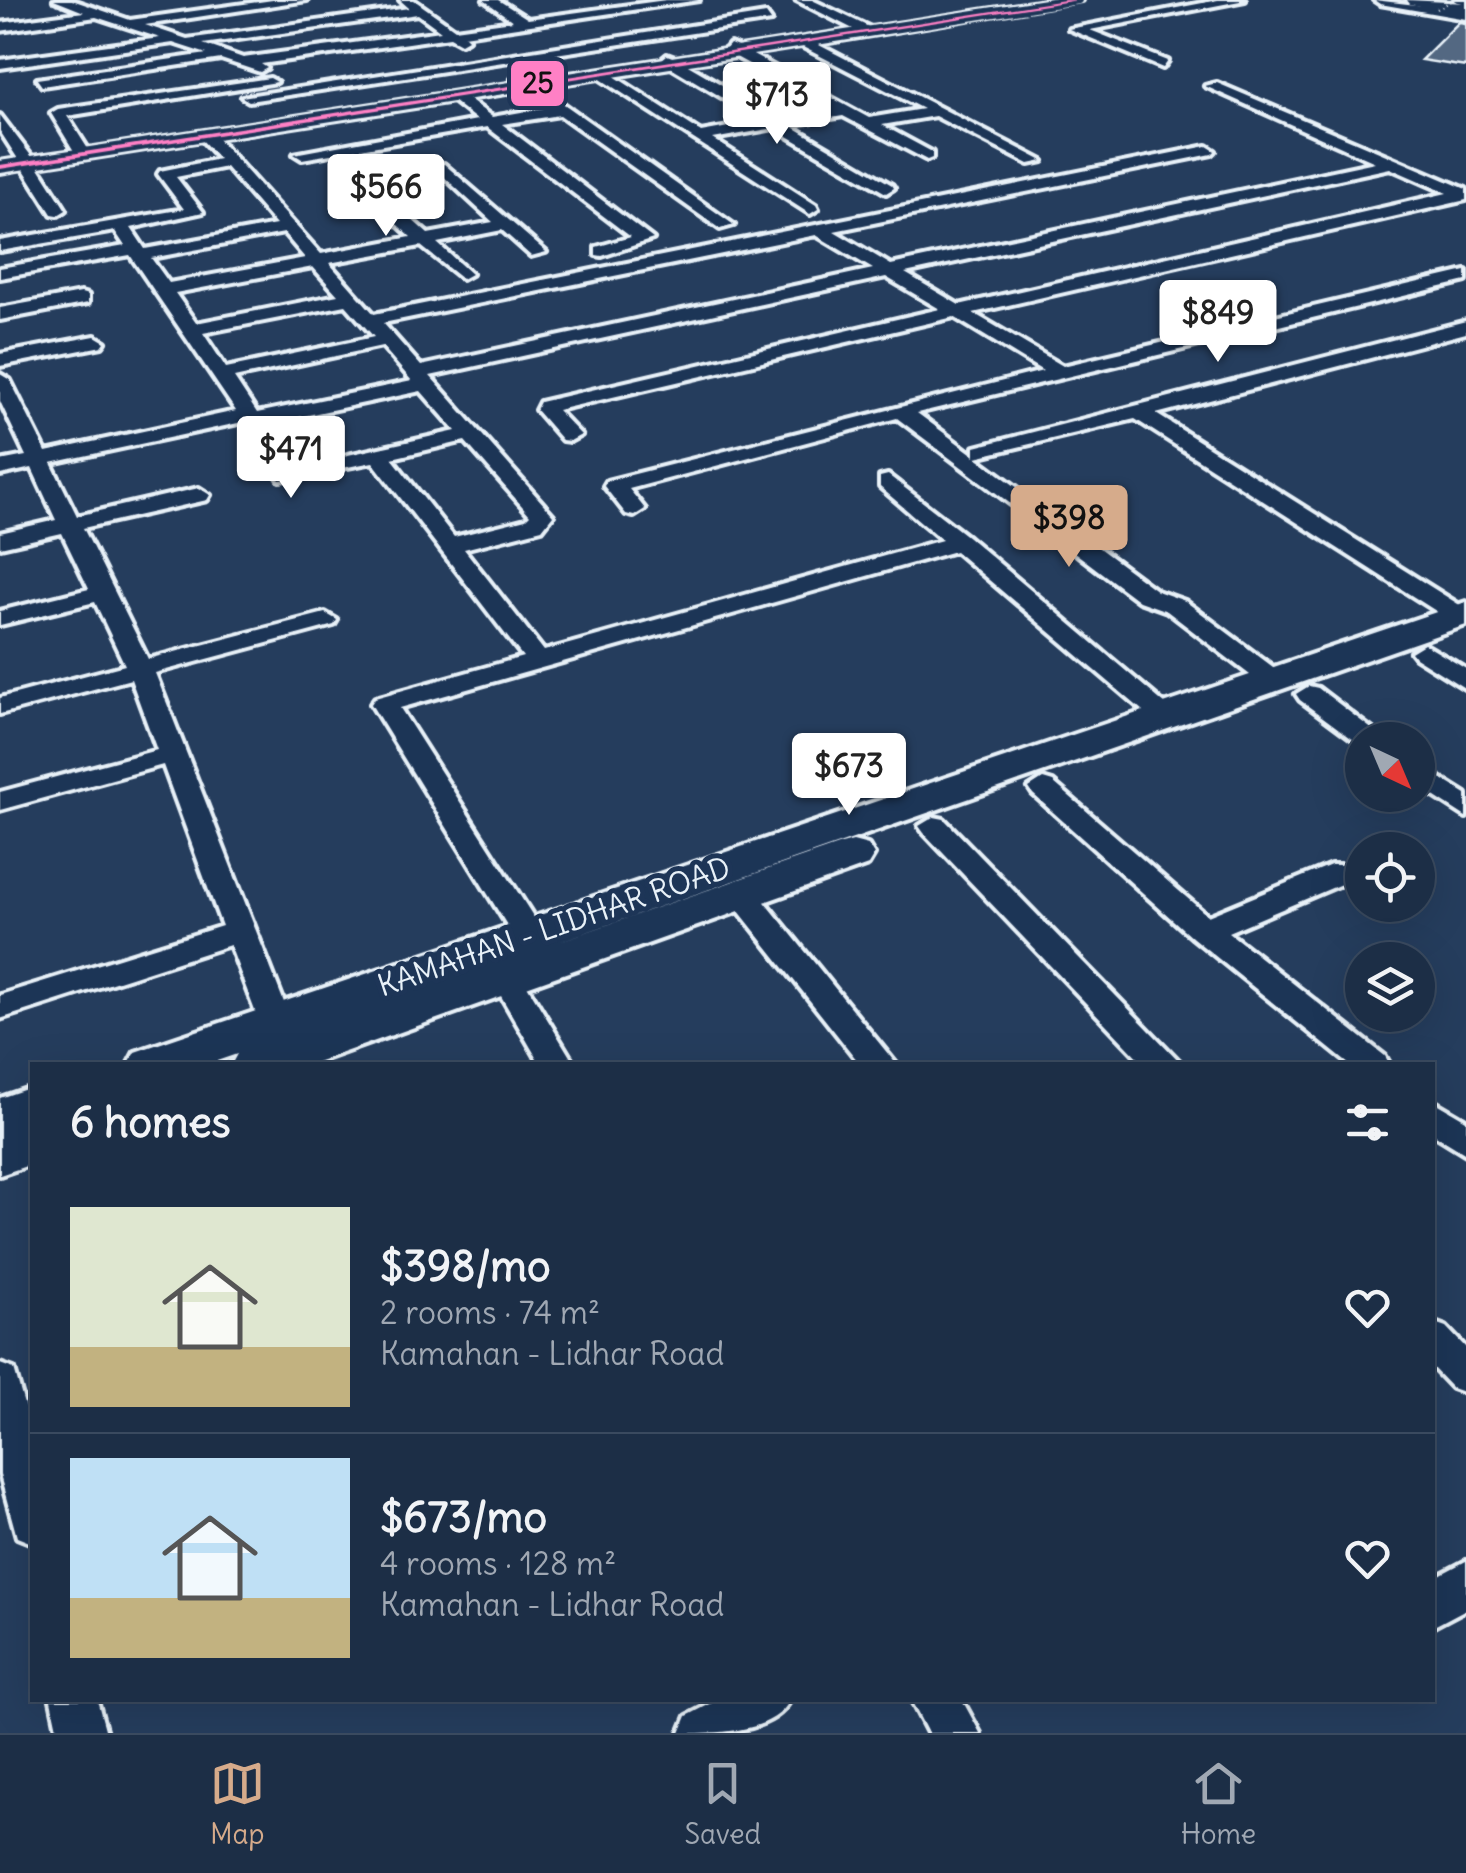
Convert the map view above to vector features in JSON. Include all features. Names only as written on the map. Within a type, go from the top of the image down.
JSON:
[{"type":"main road","points":[[1416,0],[1466,8]]},
{"type":"main road","name":"KAMAHAN - LIDHAR ROAD","points":[[264,1062],[1043,788],[1290,687],[1464,622]]},
{"type":"main road","name":"KAMAHAN - LIDHAR ROAD","points":[[161,1062],[1166,716],[1424,652],[1464,622]]},
{"type":"main road","points":[[0,1117],[30,1107]]},
{"type":"main road","points":[[0,1155],[30,1144]]},
{"type":"street","points":[[127,23],[301,0]]},
{"type":"street","points":[[406,0],[726,225]]},
{"type":"street","points":[[490,0],[525,23]]},
{"type":"street","points":[[573,0],[596,13]]},
{"type":"street","points":[[243,62],[694,0]]},
{"type":"street","points":[[802,0],[867,31]]},
{"type":"street","points":[[0,167],[1075,0]]},
{"type":"street","points":[[1163,64],[1075,29],[1240,0]]},
{"type":"street","points":[[1380,0],[1466,8]]},
{"type":"street","points":[[66,2],[101,7],[127,23],[376,108]]},
{"type":"street","points":[[0,27],[101,7]]},
{"type":"street","points":[[0,64],[420,10]]},
{"type":"street","points":[[249,97],[766,18]]},
{"type":"street","points":[[697,29],[927,155]]},
{"type":"street","points":[[0,49],[79,39]]},
{"type":"street","points":[[634,39],[886,188]]},
{"type":"street","points":[[801,41],[1035,161]]},
{"type":"street","points":[[42,82],[224,56]]},
{"type":"street","points":[[600,73],[810,208]]},
{"type":"street","points":[[84,154],[58,113],[292,79]]},
{"type":"street","points":[[1212,86],[1464,195]]},
{"type":"street","points":[[828,102],[895,90]]},
{"type":"street","points":[[455,96],[644,240],[602,251]]},
{"type":"street","points":[[302,154],[561,110]]},
{"type":"street","points":[[699,137],[846,111]]},
{"type":"street","points":[[867,123],[937,111]]},
{"type":"street","points":[[0,119],[58,210]]},
{"type":"street","points":[[206,135],[353,298],[542,520],[448,546]]},
{"type":"street","points":[[0,246],[196,211],[140,146]]},
{"type":"street","points":[[370,320],[1207,151]]},
{"type":"street","points":[[166,174],[230,162]]},
{"type":"street","points":[[0,468],[249,418],[888,271],[1391,163]]},
{"type":"street","points":[[462,274],[361,183],[444,169],[537,252]]},
{"type":"street","points":[[570,435],[546,410],[547,406],[1464,195]]},
{"type":"street","points":[[163,290],[508,224]]},
{"type":"street","points":[[120,225],[288,475]]},
{"type":"street","points":[[0,274],[291,227]]},
{"type":"street","points":[[820,231],[1059,372]]},
{"type":"street","points":[[634,509],[614,491],[614,486],[1059,372],[1466,276]]},
{"type":"street","points":[[191,330],[353,298]]},
{"type":"street","points":[[0,314],[81,300]]},
{"type":"street","points":[[984,452],[1466,327]]},
{"type":"street","points":[[220,375],[385,340]]},
{"type":"street","points":[[0,360],[95,342]]},
{"type":"street","points":[[0,380],[7,409],[72,524],[140,669],[274,1023]]},
{"type":"street","points":[[901,411],[1148,596],[1176,606],[1345,723]]},
{"type":"street","points":[[1139,412],[1464,622]]},
{"type":"street","points":[[262,483],[470,434]]},
{"type":"street","points":[[378,455],[539,661]]},
{"type":"street","points":[[888,482],[1166,716]]},
{"type":"street","points":[[0,540],[199,494]]},
{"type":"street","points":[[530,935],[384,704],[960,542]]},
{"type":"street","points":[[0,618],[106,592]]},
{"type":"street","points":[[0,706],[326,620]]},
{"type":"street","points":[[1424,652],[1466,680]]},
{"type":"street","points":[[0,801],[172,754]]},
{"type":"street","points":[[1435,785],[1466,808]]},
{"type":"street","points":[[1043,788],[1204,930],[1369,1062]]},
{"type":"street","points":[[934,826],[1163,1062]]},
{"type":"street","points":[[1204,930],[1342,872]]},
{"type":"street","points":[[742,894],[878,1062]]},
{"type":"street","points":[[0,1006],[240,931]]},
{"type":"street","points":[[506,977],[556,1062]]},
{"type":"street","points":[[1435,1115],[1466,1140]]},
{"type":"street","points":[[1435,1341],[1466,1375]]},
{"type":"street","points":[[0,1382],[30,1513]]},
{"type":"street","points":[[1435,1603],[1466,1583]]},
{"type":"street","points":[[74,1702],[82,1733]]},
{"type":"street","points":[[704,1733],[763,1702]]},
{"type":"street","points":[[935,1702],[956,1733]]},
{"type":"lane","points":[[1455,0],[1466,8]]},
{"type":"path","points":[[1437,8],[1455,0]]},
{"type":"building","points":[[1459,22],[1466,23],[1466,67],[1421,60]]},
{"type":"transit line","name":"25","points":[[0,167],[1075,0]]}]
